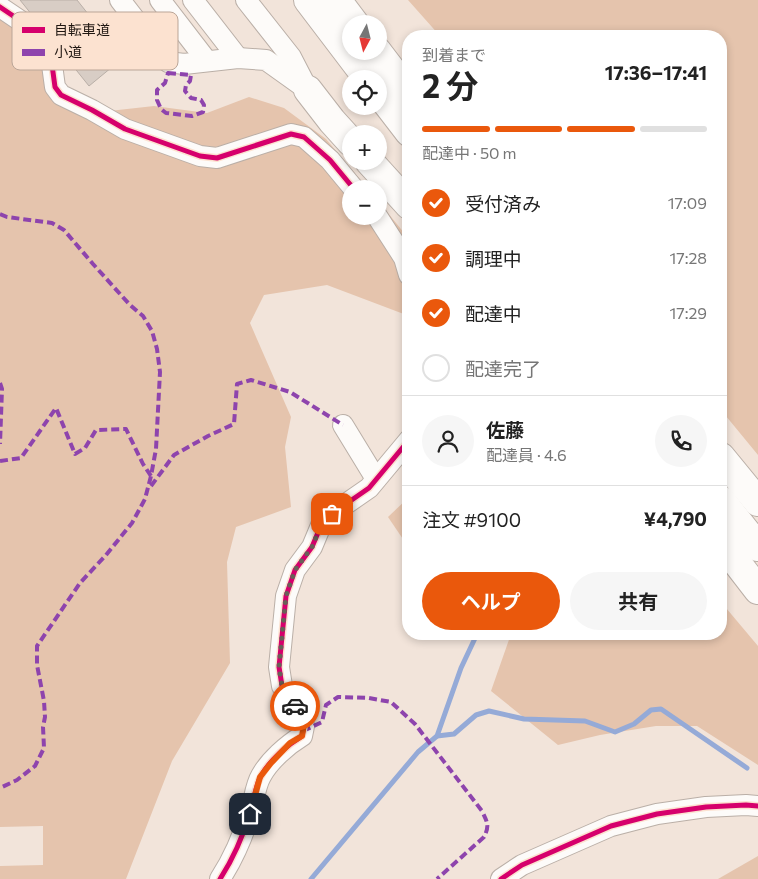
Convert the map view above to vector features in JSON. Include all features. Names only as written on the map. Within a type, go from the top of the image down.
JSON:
[{"type":"highway","points":[[308,0],[361,70]]},
{"type":"highway","points":[[337,0],[348,15]]},
{"type":"highway","points":[[381,60],[399,90],[402,103]]},
{"type":"highway","points":[[308,90],[342,133]]},
{"type":"highway","points":[[377,170],[402,197]]},
{"type":"highway","points":[[727,464],[758,502]]},
{"type":"highway","points":[[727,508],[758,547]]},
{"type":"highway","points":[[727,550],[758,590]]},
{"type":"highway","points":[[727,565],[758,600]]},
{"type":"street","points":[[120,0],[129,12]]},
{"type":"street","points":[[160,0],[169,12]]},
{"type":"street","points":[[193,0],[238,58]]},
{"type":"street","points":[[246,0],[291,57],[308,90]]},
{"type":"street","points":[[0,7],[12,15]]},
{"type":"street","points":[[178,23],[207,61]]},
{"type":"street","points":[[178,63],[238,58],[266,60],[308,90]]},
{"type":"street","points":[[53,70],[55,87],[61,95],[125,129],[200,156],[217,158],[291,134],[304,137],[330,160],[347,180]]},
{"type":"street","points":[[383,225],[402,255]]},
{"type":"street","points":[[343,425],[376,479]]},
{"type":"street","points":[[220,879],[230,863],[250,814],[260,777],[290,743],[302,736],[304,726],[302,716],[282,686],[279,667],[286,596],[295,570],[312,547],[322,523],[369,488],[402,448]]},
{"type":"street","points":[[511,876],[522,865],[611,826],[657,814],[706,807],[758,806]]},
{"type":"shaded area","points":[[408,0],[758,0],[758,455],[727,417],[727,30],[435,30]]},
{"type":"shaded area","points":[[0,14],[12,26],[12,70],[53,70],[91,113],[154,106],[207,113],[249,97],[284,108],[326,139],[342,158],[342,170],[352,170],[360,180],[342,180],[342,225],[387,225],[387,212],[402,230],[402,313],[327,285],[264,295],[250,323],[291,417],[285,447],[291,507],[236,527],[227,562],[230,663],[172,761],[126,879],[0,879],[0,866],[43,865],[43,826],[0,827]]},
{"type":"shaded area","points":[[402,504],[402,538],[388,517]]},
{"type":"shaded area","points":[[727,609],[758,646],[758,765],[697,726],[656,726],[600,735],[558,745],[491,691],[509,640],[727,640]]},
{"type":"shaded area","points":[[758,856],[758,879],[718,879]]},
{"type":"building","points":[[20,0],[77,0],[87,12],[30,12]]},
{"type":"building","points":[[76,70],[108,70],[89,86]]},
{"type":"waterway","points":[[311,879],[418,752],[437,736],[461,668],[474,640]]},
{"type":"waterway","points":[[437,736],[454,734],[476,715],[489,711],[524,719],[585,721],[615,732],[634,724],[651,710],[661,709],[747,768]]},
{"type":"marked path","points":[[168,73],[191,75],[185,91],[191,98],[201,100],[204,105],[203,112],[192,116],[166,113],[161,109],[157,100],[157,90],[165,83],[168,73]]},
{"type":"marked path","points":[[0,214],[7,217],[52,223],[64,230],[130,305],[143,316],[152,331],[160,372],[156,449],[145,499],[132,523],[80,583],[37,646],[37,665],[44,701],[44,748],[35,766],[17,780],[0,788]]},
{"type":"marked path","points":[[151,486],[174,455],[234,424],[237,384],[251,380],[290,392],[343,425]]},
{"type":"marked path","points":[[0,383],[2,389],[0,444]]},
{"type":"marked path","points":[[0,461],[21,458],[56,408],[75,454],[85,448],[96,430],[126,429],[151,476]]},
{"type":"marked path","points":[[303,731],[322,722],[326,705],[338,697],[369,698],[391,702],[415,724],[482,811],[487,824],[484,837],[437,879]]},
{"type":"cycle path","points":[[0,7],[12,15]]},
{"type":"cycle path","points":[[53,70],[55,87],[61,95],[125,129],[200,156],[217,158],[291,134],[304,137],[330,160],[347,180]]},
{"type":"cycle path","points":[[220,879],[241,839],[261,776],[279,754],[302,736],[304,726],[302,716],[282,686],[279,667],[286,596],[295,570],[312,547],[322,523],[369,488],[402,448]]},
{"type":"cycle path","points":[[501,879],[522,865],[611,826],[657,814],[706,807],[758,806]]},
{"type":"way so far","points":[[295,706],[282,686],[279,667],[286,596],[295,570],[312,547],[322,523],[332,514]]},
{"type":"route","points":[[250,814],[260,777],[290,743],[302,736],[304,726],[302,716],[295,706]]}]
